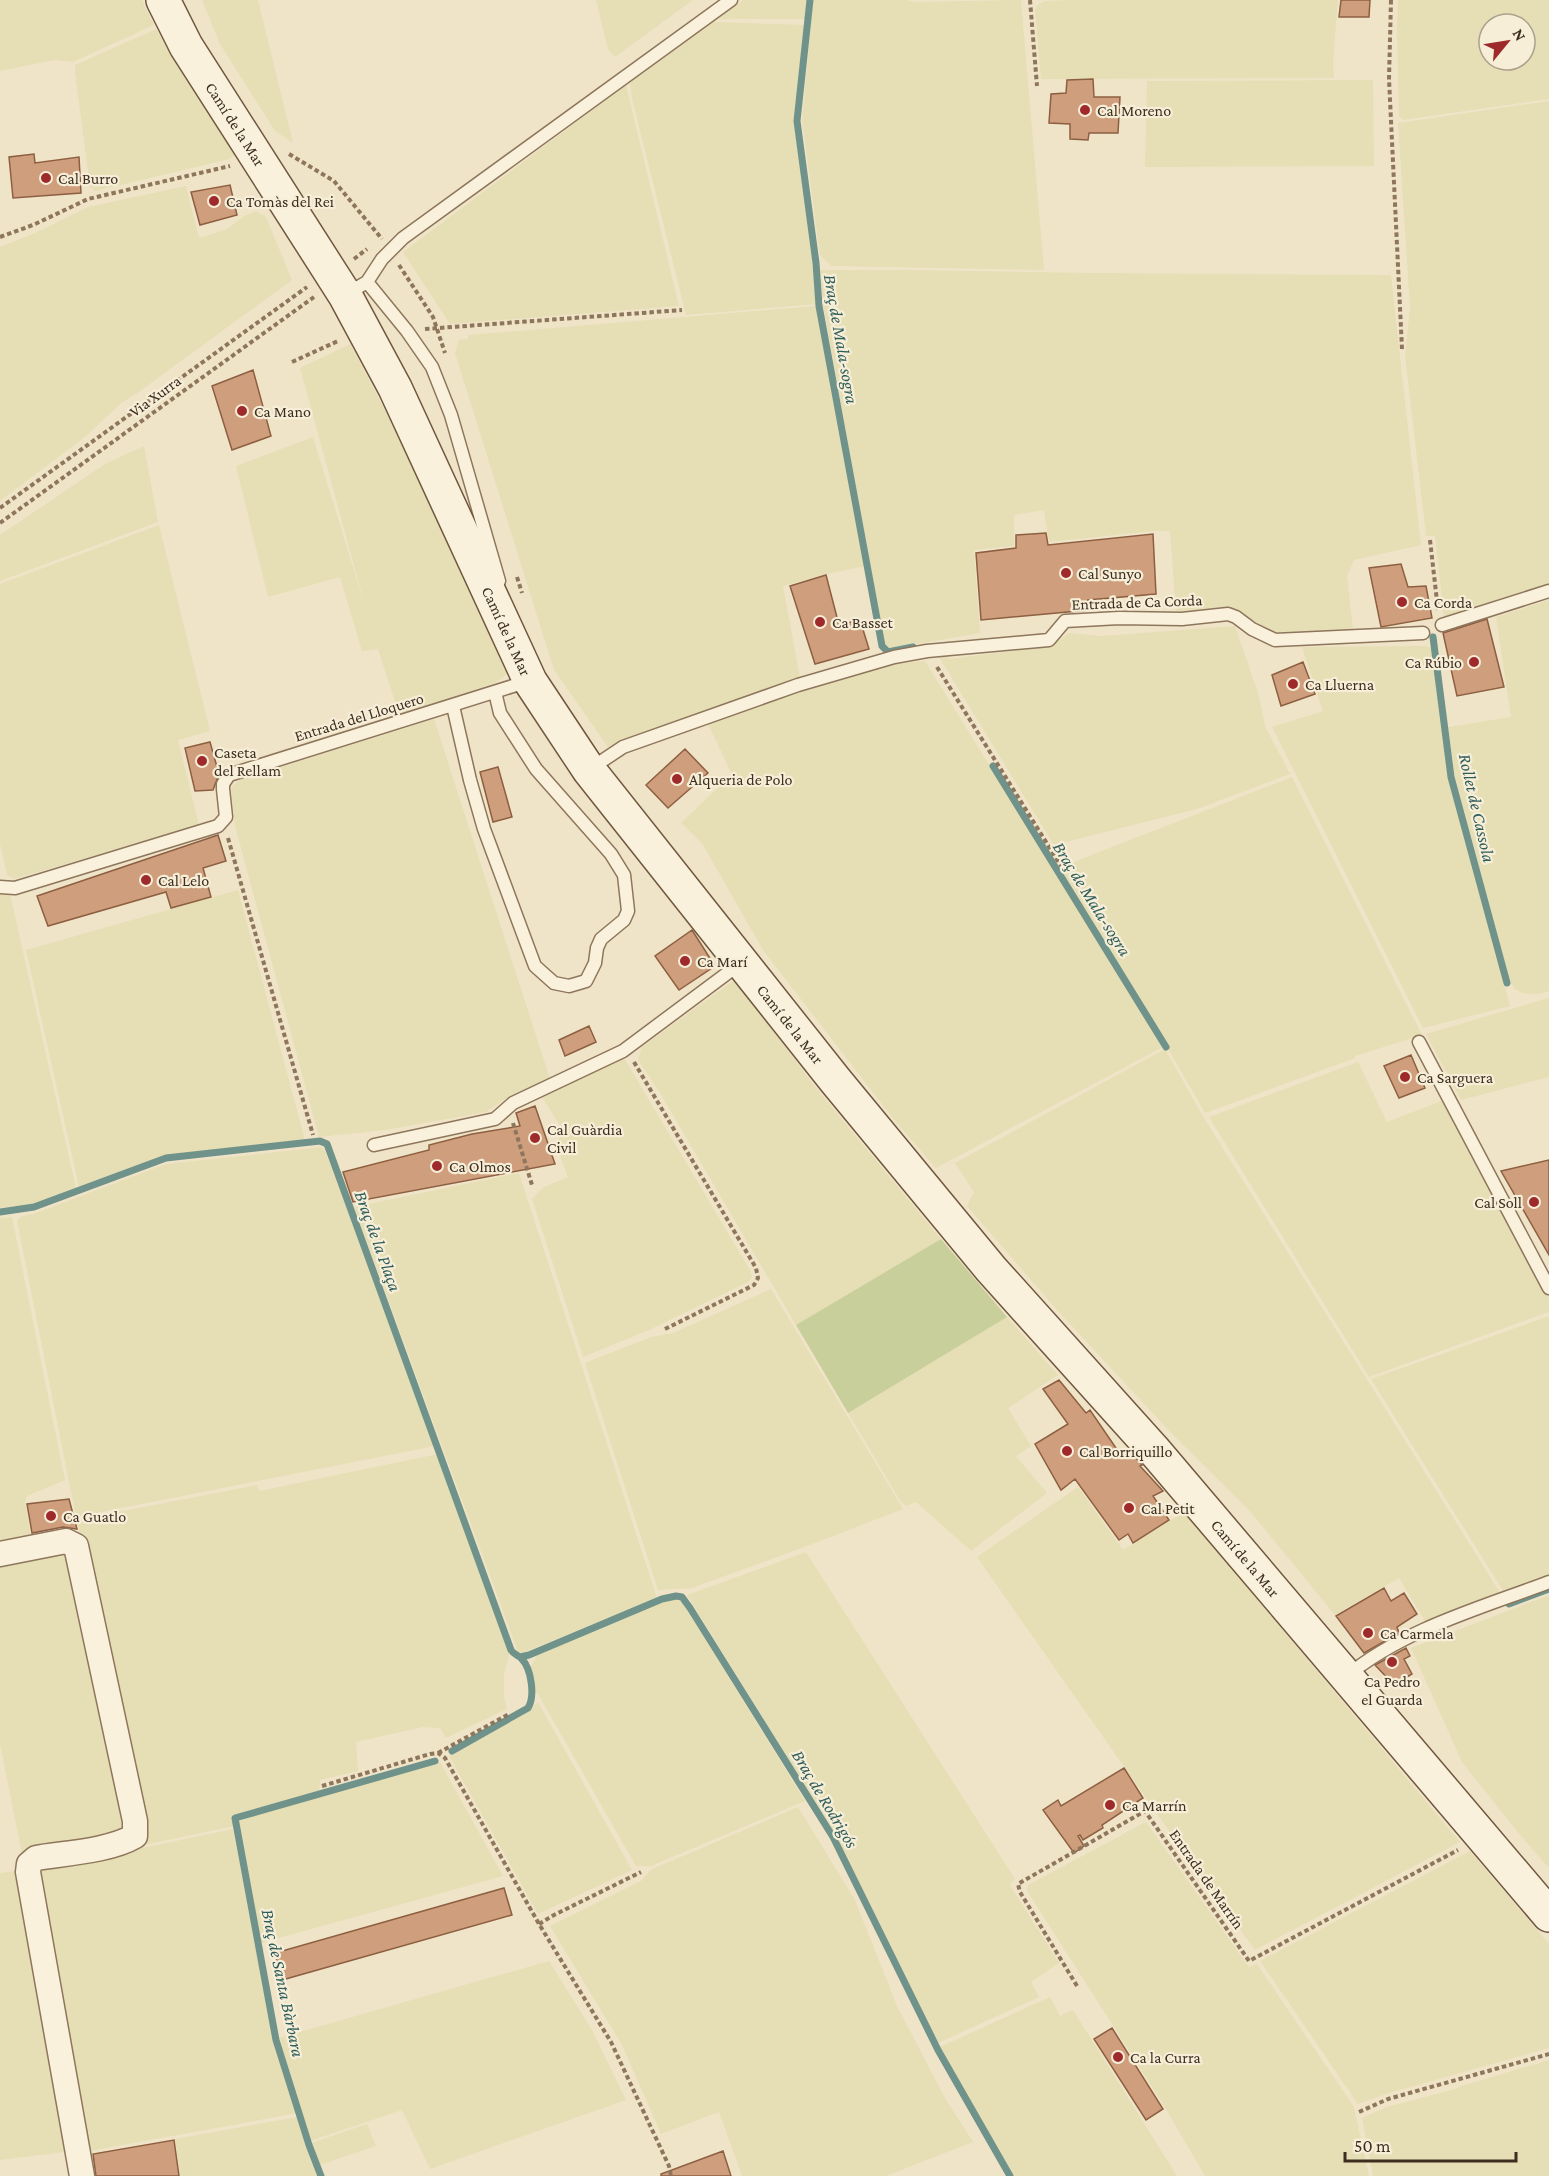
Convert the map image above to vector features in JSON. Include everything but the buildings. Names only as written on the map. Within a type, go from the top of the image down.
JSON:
[{"type":"main road","name":"Camí de la Mar","points":[[164,0],[186,46],[268,154],[395,388],[530,681],[589,770],[835,1080],[992,1269],[1153,1449],[1483,1837],[1545,1904]]},
{"type":"street","points":[[0,1554],[66,1541],[76,1546],[135,1821],[135,1836],[129,1840],[36,1858],[30,1864],[28,1872],[82,2176]]},
{"type":"lane","points":[[513,644],[497,573],[451,415],[432,367],[407,331],[339,286],[382,259],[403,238],[731,0]]},
{"type":"lane","points":[[1442,625],[1549,591]]},
{"type":"lane","name":"Entrada de Ca Corda","points":[[589,770],[622,747],[798,685],[894,657],[927,651],[1049,640],[1065,621],[1119,618],[1182,619],[1228,614],[1275,640],[1423,633]]},
{"type":"lane","name":"Entrada del Lloquero","points":[[223,823],[226,817],[223,784],[229,776],[530,681]]},
{"type":"lane","points":[[453,706],[484,829],[535,966],[554,983],[569,986],[586,981],[595,963],[601,939],[624,921],[628,911],[624,875],[611,854],[536,769],[500,713],[495,692]]},
{"type":"lane","points":[[0,887],[15,888],[223,823]]},
{"type":"lane","points":[[374,1145],[495,1119],[513,1102],[627,1048],[741,963]]},
{"type":"lane","points":[[1419,1042],[1549,1288]]},
{"type":"lane","points":[[1346,1676],[1366,1659],[1404,1638],[1549,1582]]},
{"type":"path","points":[[1030,0],[1037,86]]},
{"type":"path","points":[[1391,0],[1389,79],[1402,349]]},
{"type":"path","points":[[0,237],[33,225],[88,199],[268,154],[334,181],[390,251],[433,317],[448,362]]},
{"type":"path","points":[[0,508],[339,286]]},
{"type":"path","name":"Via Xurra","points":[[0,523],[339,286]]},
{"type":"path","points":[[407,331],[682,310]]},
{"type":"path","points":[[292,362],[363,329]]},
{"type":"path","points":[[1430,540],[1437,609],[1442,625]]},
{"type":"path","points":[[516,573],[523,595]]},
{"type":"path","points":[[927,651],[1061,866]]},
{"type":"path","points":[[223,823],[313,1135]]},
{"type":"path","points":[[627,1048],[638,1071],[756,1268],[758,1278],[754,1285],[663,1330]]},
{"type":"path","points":[[501,1113],[512,1121],[532,1185]]},
{"type":"path","points":[[322,1786],[438,1753],[509,1714]]},
{"type":"path","points":[[438,1753],[445,1758],[539,1924],[611,2042],[669,2166],[671,2176]]},
{"type":"path","name":"Entrada de Marrín","points":[[1077,1986],[1020,1892],[1018,1884],[1145,1811],[1249,1961],[1483,1837]]},
{"type":"path","points":[[539,1924],[641,1872]]},
{"type":"path","points":[[1359,2112],[1388,2099],[1549,2054]]},
{"type":"shaded area","points":[[0,0],[142,0],[154,25],[73,62],[55,60],[0,71]]},
{"type":"shaded area","points":[[202,0],[258,0],[293,143],[275,131],[220,44]]},
{"type":"shaded area","points":[[596,0],[693,0],[615,57],[608,49]]},
{"type":"shaded area","points":[[743,0],[807,0],[805,19],[718,19]]},
{"type":"shaded area","points":[[813,0],[907,0],[913,2],[1021,0],[1044,270],[831,266],[820,255],[802,120]]},
{"type":"shaded area","points":[[1338,0],[1333,62],[1334,78],[1041,79],[1035,10],[1044,1]]},
{"type":"shaded area","points":[[1398,0],[1549,0],[1549,99],[1403,120],[1399,116]]},
{"type":"shaded area","points":[[714,22],[804,25],[795,119],[817,304],[686,315],[632,99],[630,82]]},
{"type":"shaded area","points":[[156,29],[235,154],[230,159],[95,191],[90,187],[75,65]]},
{"type":"shaded area","points":[[1373,80],[1374,166],[1145,167],[1147,81]]},
{"type":"shaded area","points":[[626,85],[679,306],[450,324],[403,252]]},
{"type":"shaded area","points":[[1549,101],[1549,585],[1444,618],[1435,536],[1426,536],[1405,356],[1410,307],[1398,123]]},
{"type":"shaded area","points":[[186,186],[199,238],[227,229],[244,216],[256,211],[266,217],[292,280],[121,403],[85,437],[0,501],[0,247],[88,207]]},
{"type":"shaded area","points":[[820,270],[1391,275],[1421,545],[1354,560],[1347,576],[1353,629],[1275,633],[1232,608],[1176,612],[1170,531],[1049,542],[1044,510],[1014,515],[1014,546],[974,550],[980,633],[888,649],[885,646],[823,305]]},
{"type":"shaded area","points":[[816,306],[866,566],[783,586],[800,678],[621,740],[608,747],[554,670],[455,353],[459,340],[468,339],[468,335]]},
{"type":"shaded area","points":[[350,344],[397,433],[507,674],[495,683],[399,714],[378,649],[362,651],[340,577],[268,597],[236,466],[313,437],[365,606],[300,368]]},
{"type":"shaded area","points":[[144,446],[158,522],[0,581],[0,535],[105,464]]},
{"type":"shaded area","points":[[159,525],[210,731],[178,740],[199,825],[14,879],[7,875],[0,844],[0,584]]},
{"type":"shaded area","points":[[1549,600],[1549,991],[1531,994],[1515,989],[1510,981],[1455,777],[1448,727],[1511,717],[1496,617]]},
{"type":"shaded area","points":[[1235,626],[1259,696],[1265,726],[1290,774],[1197,809],[1054,845],[939,657],[947,655],[949,659],[1052,646],[1069,633],[1102,636]]},
{"type":"shaded area","points":[[1426,646],[1432,648],[1450,779],[1510,1006],[1423,1028],[1272,727],[1323,711],[1302,647]]},
{"type":"shaded area","points":[[925,661],[1163,1047],[936,1168],[895,1121],[763,950],[702,843],[681,823],[732,774],[708,724],[814,685],[884,666]]},
{"type":"shaded area","points":[[434,719],[550,1079],[511,1095],[486,1112],[386,1130],[319,1137],[235,826],[231,791],[233,785],[240,780]]},
{"type":"shaded area","points":[[1292,777],[1422,1035],[1355,1056],[1355,1058],[1205,1113],[1058,868]]},
{"type":"shaded area","points":[[238,890],[305,1140],[166,1156],[79,1187],[26,950]]},
{"type":"shaded area","points":[[0,893],[10,894],[76,1188],[30,1205],[0,1208]]},
{"type":"shaded area","points":[[734,980],[821,1094],[941,1239],[796,1325],[660,1093],[638,1060],[642,1047]]},
{"type":"shaded area","points":[[1549,998],[1549,1077],[1461,1100],[1426,1034]]},
{"type":"shaded area","points":[[1165,1049],[1204,1118],[1502,1596],[1427,1624],[1399,1578],[1335,1615],[1249,1510],[1174,1436],[1057,1310],[967,1206],[974,1192],[955,1163]]},
{"type":"shaded area","points":[[624,1058],[750,1270],[752,1277],[748,1282],[649,1330],[583,1357],[532,1199],[544,1187],[568,1177],[555,1143],[564,1132],[542,1097]]},
{"type":"shaded area","points":[[1358,1062],[1387,1122],[1444,1100],[1549,1297],[1549,1312],[1369,1377],[1209,1117]]},
{"type":"shaded area","points":[[322,1147],[435,1446],[76,1517],[17,1221],[22,1216],[33,1214],[166,1164]]},
{"type":"shaded area","points":[[519,1173],[657,1598],[522,1653],[518,1652],[354,1207]]},
{"type":"shaded area","points":[[12,1217],[65,1480],[27,1496],[25,1502],[31,1538],[0,1546],[0,1218]]},
{"type":"shaded area","points":[[771,1289],[903,1509],[692,1588],[658,1590],[585,1363],[651,1337],[673,1333]]},
{"type":"shaded area","points":[[1549,1316],[1549,1577],[1505,1594],[1371,1379]]},
{"type":"shaded area","points":[[1007,1317],[1058,1375],[1008,1408],[1031,1446],[1016,1456],[1047,1493],[971,1551],[916,1502],[906,1506],[901,1502],[848,1413]]},
{"type":"shaded area","points":[[438,1454],[510,1652],[504,1674],[504,1697],[507,1709],[446,1738],[440,1728],[423,1727],[356,1742],[358,1771],[320,1780],[319,1791],[232,1816],[234,1826],[144,1845],[77,1520],[257,1485],[259,1491]]},
{"type":"shaded area","points":[[1078,1487],[1123,1550],[1184,1512],[1460,1842],[1255,1950],[977,1557]]},
{"type":"shaded area","points":[[72,1550],[129,1818],[120,1838],[22,1854],[0,1744],[0,1565]]},
{"type":"shaded area","points":[[806,1552],[1015,1879],[1010,1885],[1059,1963],[1031,1982],[1039,1997],[938,2043],[836,1836],[687,1595]]},
{"type":"shaded area","points":[[1549,1595],[1549,1868],[1462,1762],[1411,1648]]},
{"type":"shaded area","points":[[677,1598],[681,1600],[805,1801],[651,1866],[636,1866],[538,1694],[535,1693],[529,1669],[539,1653],[663,1601]]},
{"type":"shaded area","points":[[538,1702],[632,1870],[538,1914],[449,1756],[525,1714]]},
{"type":"shaded area","points":[[440,1762],[503,1876],[261,1943],[238,1820]]},
{"type":"shaded area","points":[[798,1807],[855,1900],[897,2006],[945,2098],[973,2142],[886,2176],[742,2176],[719,2112],[661,2134],[622,2045],[550,1926],[641,1881],[652,1869]]},
{"type":"shaded area","points":[[1146,1822],[1249,1967],[1257,1964],[1354,2107],[1369,2176],[1205,2176],[1163,2104],[1027,1891],[1028,1885]]},
{"type":"shaded area","points":[[233,1829],[274,2040],[298,2113],[84,2152],[38,1880],[42,1869]]},
{"type":"shaded area","points":[[1470,1851],[1549,1944],[1549,2048],[1358,2104],[1260,1961]]},
{"type":"shaded area","points":[[23,1870],[73,2151],[0,2160],[0,1873]]},
{"type":"shaded area","points":[[549,1961],[592,2030],[626,2100],[430,2169],[402,2110],[310,2141],[279,2038]]},
{"type":"shaded area","points":[[1050,1997],[1060,2016],[1073,2010],[1177,2176],[1014,2176],[940,2047]]},
{"type":"shaded area","points":[[1549,2060],[1549,2176],[1373,2176],[1362,2118],[1387,2107]]},
{"type":"shaded area","points":[[298,2117],[319,2176],[180,2176],[175,2139]]},
{"type":"shaded area","points":[[367,2124],[376,2146],[320,2165],[311,2143]]},
{"type":"green space","points":[[941,1239],[1007,1317],[848,1413],[796,1325]]},
{"type":"waterway","name":"Braç de Mala-sogra","points":[[810,0],[797,121],[816,263],[819,306],[882,646],[888,652],[913,647]]},
{"type":"waterway","name":"Rollet de Cassola","points":[[1433,637],[1451,777],[1507,983]]},
{"type":"waterway","name":"Braç de Mala-sogra","points":[[993,766],[1166,1047]]},
{"type":"waterway","name":"Braç de la Plaça","points":[[0,1212],[34,1207],[166,1158],[320,1141],[327,1144],[511,1650],[525,1663],[530,1676],[531,1697],[528,1708],[452,1751]]},
{"type":"waterway","name":"Braç de Mala-sogra","points":[[1509,1604],[1549,1589]]},
{"type":"waterway","name":"Braç de Rodrigós","points":[[520,1657],[662,1599],[682,1597],[833,1837],[938,2050],[1010,2176]]},
{"type":"waterway","name":"Braç de Santa Bàrbara","points":[[321,2176],[276,2040],[235,1818],[435,1761]]},
{"type":"place","name":"Cal Moreno","points":[[1085,110]]},
{"type":"place","name":"Cal Burro","points":[[46,178]]},
{"type":"place","name":"Ca Tomàs del Rei","points":[[214,201]]},
{"type":"place","name":"Ca Mano","points":[[242,411]]},
{"type":"place","name":"Cal Sunyo","points":[[1066,573]]},
{"type":"place","name":"Ca Corda","points":[[1402,602]]},
{"type":"place","name":"Ca Basset","points":[[820,622]]},
{"type":"place","name":"Ca Rúbio","points":[[1474,662]]},
{"type":"place","name":"Ca Lluerna","points":[[1293,684]]},
{"type":"place","name":"Caseta del Rellam","points":[[202,761]]},
{"type":"place","name":"Alqueria de Polo","points":[[677,779]]},
{"type":"place","name":"Cal Lelo","points":[[146,880]]},
{"type":"place","name":"Ca Marí","points":[[685,961]]},
{"type":"place","name":"Ca Sarguera","points":[[1405,1077]]},
{"type":"place","name":"Cal Guàrdia Civil","points":[[535,1138]]},
{"type":"place","name":"Ca Olmos","points":[[437,1166]]},
{"type":"place","name":"Cal Soll","points":[[1534,1202]]},
{"type":"place","name":"Cal Borriquillo","points":[[1067,1451]]},
{"type":"place","name":"Cal Petit","points":[[1129,1508]]},
{"type":"place","name":"Ca Guatlo","points":[[51,1516]]},
{"type":"place","name":"Ca Carmela","points":[[1368,1633]]},
{"type":"place","name":"Ca Pedro el Guarda","points":[[1392,1662]]},
{"type":"place","name":"Ca Marrín","points":[[1110,1805]]},
{"type":"place","name":"Ca la Curra","points":[[1118,2057]]}]
